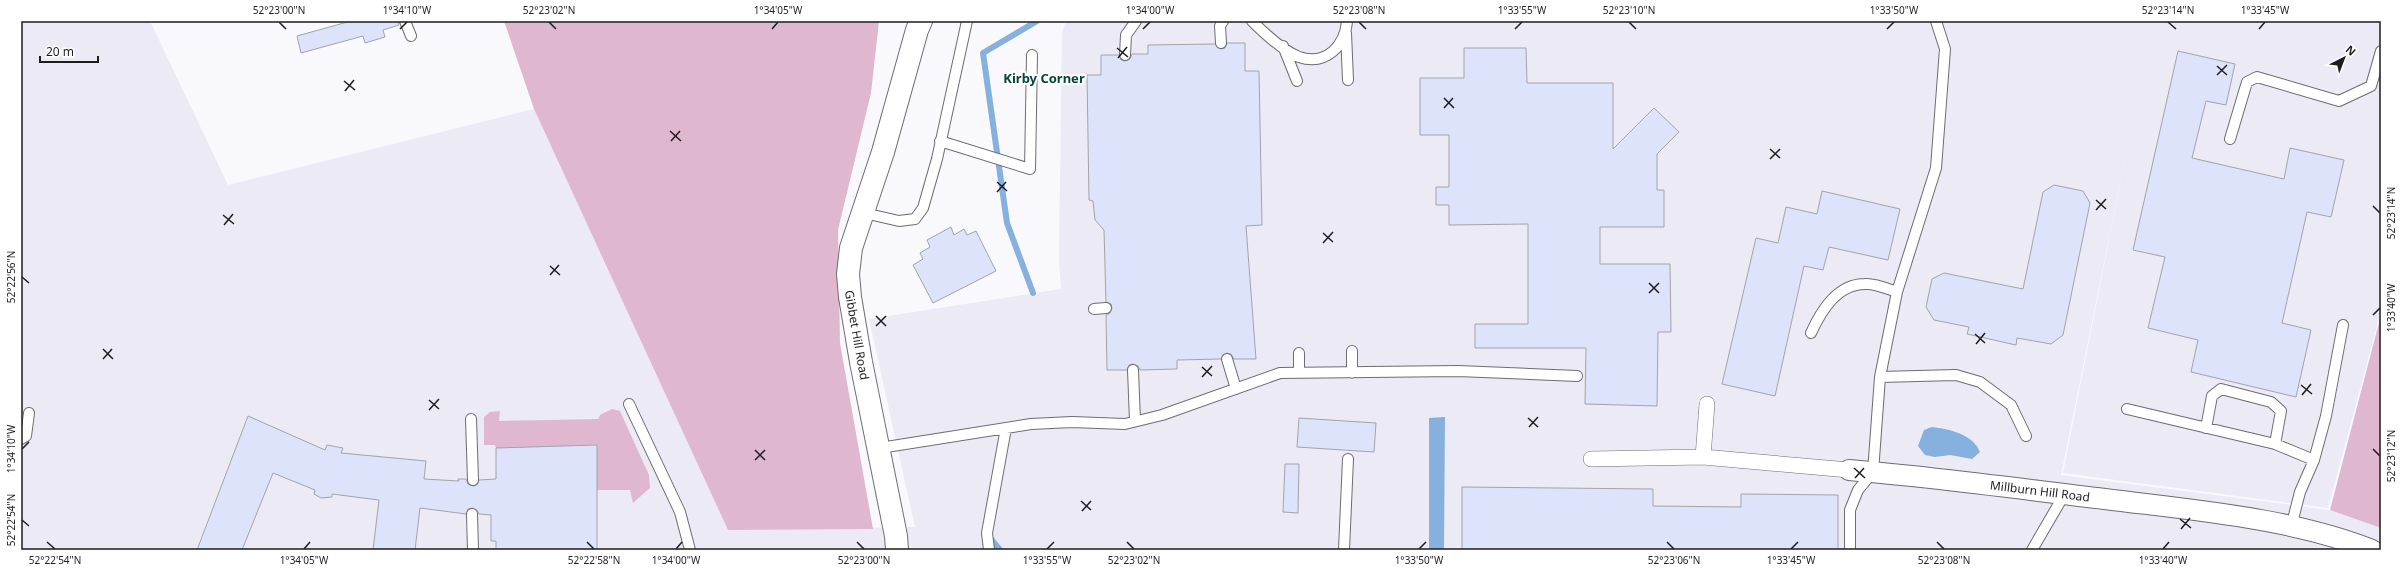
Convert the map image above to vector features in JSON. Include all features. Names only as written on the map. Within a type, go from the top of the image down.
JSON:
[{"type":"street","name":"Gibbet Hill Road","points":[[897,550],[896,536],[880,448],[861,362],[850,297],[848,274],[851,248],[864,212],[918,24]]},
{"type":"street","points":[[1703,457],[1707,404]]},
{"type":"street","name":"Millburn Hill Road","points":[[1591,459],[1703,457],[1873,472],[2064,494],[2190,510],[2291,527],[2362,548]]},
{"type":"lane","points":[[405,21],[410,36]]},
{"type":"lane","points":[[864,212],[899,221],[916,219],[925,202],[967,21]]},
{"type":"lane","points":[[1125,55],[1126,35],[1136,21]]},
{"type":"lane","points":[[1221,43],[1220,26],[1223,21]]},
{"type":"lane","points":[[1252,21],[1266,34],[1298,56],[1318,59],[1335,52],[1346,33]]},
{"type":"lane","points":[[1347,21],[1346,33],[1348,80]]},
{"type":"lane","points":[[1850,550],[1850,510],[1858,490],[1873,472],[1880,377],[1898,292],[1936,168],[1945,49],[1936,21]]},
{"type":"lane","points":[[1283,46],[1297,82]]},
{"type":"lane","points":[[2230,139],[2247,82],[2257,77],[2339,101],[2371,86],[2381,51]]},
{"type":"lane","points":[[940,141],[1030,169],[1032,54]]},
{"type":"lane","points":[[1811,333],[1828,304],[1842,290],[1864,284],[1898,292]]},
{"type":"lane","points":[[1094,309],[1106,308]]},
{"type":"lane","points":[[2291,527],[2300,492],[2314,460],[2326,416],[2343,325]]},
{"type":"lane","points":[[1352,351],[1352,373]]},
{"type":"lane","points":[[1299,352],[1299,373]]},
{"type":"lane","points":[[1227,359],[1236,389]]},
{"type":"lane","points":[[1133,370],[1135,421]]},
{"type":"lane","points":[[880,448],[1031,424],[1072,422],[1125,424],[1162,415],[1280,373],[1458,372],[1577,376]]},
{"type":"lane","points":[[1880,377],[1956,375],[1980,382],[2011,405],[2026,436]]},
{"type":"lane","points":[[2206,428],[2212,396],[2221,389],[2271,402],[2282,411],[2274,444]]},
{"type":"lane","points":[[629,404],[680,512],[690,550]]},
{"type":"lane","points":[[2127,409],[2274,444],[2314,460]]},
{"type":"lane","points":[[21,439],[26,436],[29,413]]},
{"type":"lane","points":[[471,419],[473,480]]},
{"type":"lane","points":[[989,550],[987,533],[1006,428]]},
{"type":"lane","points":[[1344,550],[1348,459]]},
{"type":"lane","points":[[2032,550],[2064,494]]},
{"type":"lane","points":[[472,514],[472,550]]},
{"type":"shaded area","points":[[21,21],[150,21],[228,185],[534,109],[728,530],[915,527],[869,319],[1061,289],[1059,259],[1062,33],[1066,21],[2381,21],[2381,311],[2328,508],[2063,473],[2128,144],[2061,475],[2330,510],[2381,528],[2381,550],[21,550]]},
{"type":"shaded area","points":[[504,21],[879,21],[871,93],[838,230],[840,343],[873,529],[728,530],[534,109]]},
{"type":"shaded area","points":[[2381,315],[2381,528],[2330,510]]},
{"type":"shaded area","points":[[612,409],[620,411],[649,475],[650,488],[633,503],[630,490],[597,490],[496,448],[495,445],[484,445],[484,417],[490,412],[500,411],[499,421],[598,419],[600,415]]},
{"type":"water","points":[[1445,417],[1444,550],[1429,550],[1429,418]]},
{"type":"water","points":[[1932,427],[1953,431],[1966,437],[1977,446],[1980,452],[1972,459],[1950,455],[1935,457],[1925,455],[1918,446],[1924,430]]},
{"type":"building","points":[[351,21],[398,21],[399,25],[383,30],[385,37],[365,43],[363,36],[301,53],[297,36]]},
{"type":"building","points":[[1227,43],[1245,43],[1245,71],[1259,71],[1262,225],[1246,226],[1256,359],[1234,359],[1231,354],[1226,353],[1221,359],[1177,360],[1177,369],[1140,370],[1138,366],[1133,364],[1129,365],[1127,370],[1107,370],[1106,315],[1110,313],[1112,308],[1111,304],[1106,302],[1104,230],[1095,220],[1093,201],[1089,200],[1087,75],[1101,75],[1101,55],[1119,55],[1121,60],[1125,61],[1130,59],[1132,54],[1148,54],[1148,45],[1215,44],[1221,49],[1225,48]]},
{"type":"building","points":[[1464,48],[1526,48],[1527,83],[1613,83],[1613,149],[1654,108],[1679,132],[1657,154],[1657,190],[1664,190],[1664,227],[1600,227],[1600,264],[1670,264],[1671,332],[1658,332],[1657,406],[1585,404],[1586,348],[1475,348],[1475,324],[1528,324],[1528,224],[1449,225],[1449,205],[1436,205],[1436,187],[1449,187],[1449,135],[1420,135],[1420,78],[1464,78]]},
{"type":"building","points":[[2178,51],[2235,64],[2226,105],[2206,101],[2192,158],[2284,179],[2290,148],[2344,160],[2331,217],[2307,212],[2282,323],[2311,330],[2296,397],[2191,372],[2198,340],[2148,328],[2165,257],[2133,250]]},
{"type":"building","points":[[2054,185],[2083,191],[2090,203],[2063,335],[2051,344],[2017,338],[2016,345],[1967,334],[1969,327],[1934,320],[1926,307],[1932,279],[1944,273],[2023,289],[2043,192]]},
{"type":"building","points":[[1822,191],[1900,209],[1888,260],[1829,247],[1823,270],[1804,266],[1775,396],[1722,384],[1756,238],[1778,243],[1786,207],[1817,214]]},
{"type":"building","points":[[951,227],[954,235],[964,229],[967,235],[976,231],[996,271],[933,303],[913,265],[923,259],[920,253],[930,247],[927,240]]},
{"type":"building","points":[[248,416],[325,450],[327,445],[343,448],[341,453],[426,461],[424,479],[459,481],[458,479],[466,479],[468,484],[473,486],[477,485],[479,480],[496,479],[496,448],[597,445],[597,550],[496,550],[496,541],[491,541],[491,515],[479,514],[477,510],[472,508],[468,509],[466,514],[420,508],[415,550],[373,550],[379,500],[332,494],[332,497],[321,498],[314,494],[315,490],[273,473],[242,550],[197,550]]},
{"type":"building","points":[[1299,418],[1376,423],[1374,452],[1297,447]]},
{"type":"building","points":[[1285,464],[1299,464],[1298,513],[1283,512]]},
{"type":"building","points":[[1462,487],[1653,489],[1653,506],[1741,507],[1741,494],[1838,495],[1838,550],[1462,550]]},
{"type":"waterway","points":[[1033,293],[1007,223],[983,53],[1037,21]]},
{"type":"waterway","points":[[991,539],[1000,550]]},
{"type":"district","name":"Kirby Corner","points":[[1044,78]]}]
